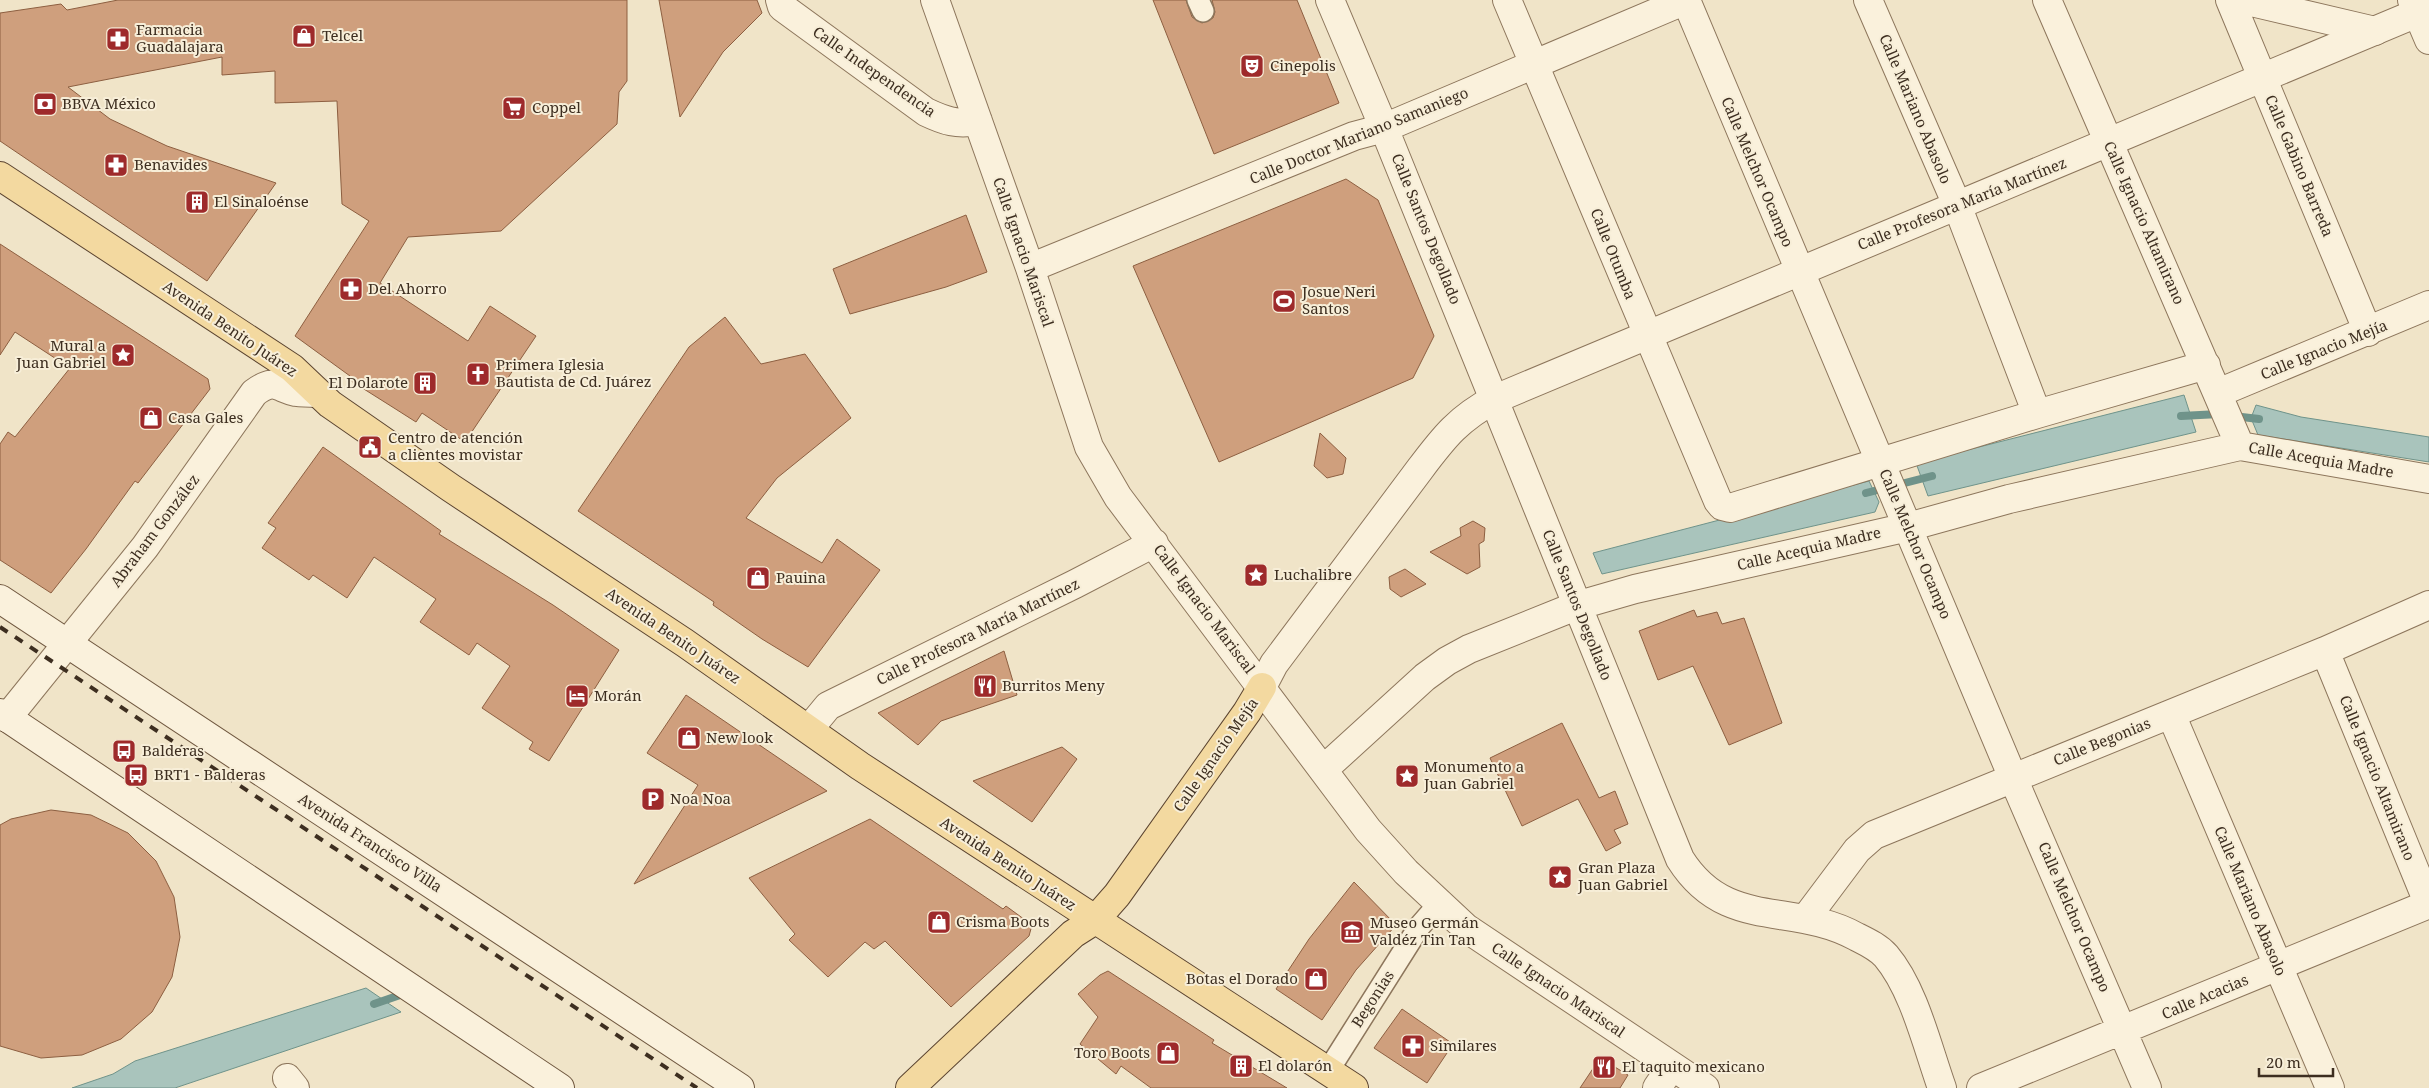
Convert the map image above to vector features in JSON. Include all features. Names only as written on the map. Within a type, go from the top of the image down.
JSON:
[{"type":"main road","name":"Avenida Benito Juárez","points":[[0,176],[292,368],[318,393],[450,488],[685,643],[860,766],[1354,1088]]},
{"type":"main road","name":"Calle Ignacio Mejía","points":[[910,1088],[1073,934],[1095,920],[1117,895],[1248,712],[1262,687]]},
{"type":"street","name":"Calle Independencia","points":[[780,0],[782,7],[926,112],[948,122],[962,124],[978,122]]},
{"type":"street","name":"Calle Ignacio Mariscal","points":[[935,0],[1030,268],[1089,447],[1118,497],[1368,830],[1438,904],[1466,928],[1705,1088]]},
{"type":"street","name":"Calle Santos Degollado","points":[[1330,0],[1495,399],[1576,606],[1680,858],[1691,876],[1724,902],[1746,910],[1806,918],[1830,924],[1850,932],[1884,954],[1906,987],[1942,1088]]},
{"type":"street","name":"Calle Otumba","points":[[1507,0],[1646,335],[1718,501],[1722,506],[1730,508],[1882,467]]},
{"type":"street","name":"Calle Doctor Mariano Samaniego","points":[[1030,268],[1354,136],[1384,128],[1686,0]]},
{"type":"street","name":"Calle Melchor Ocampo","points":[[1686,0],[1882,467],[2147,1088]]},
{"type":"street","name":"Calle Mariano Abasolo","points":[[1868,0],[1957,205],[2038,414]]},
{"type":"street","name":"Calle Ignacio Altamirano","points":[[2047,0],[2237,439]]},
{"type":"street","name":"Calle Gabino Barreda","points":[[2230,0],[2368,332]]},
{"type":"street","points":[[2243,0],[2374,31]]},
{"type":"street","name":"Calle Profesora María Martínez","points":[[1495,399],[2374,31],[2420,7]]},
{"type":"street","points":[[2420,7],[2429,40]]},
{"type":"street","name":"Calle Ignacio Mejía","points":[[2220,399],[2429,305]]},
{"type":"street","points":[[1882,467],[2038,414],[2206,365]]},
{"type":"street","name":"Abraham González","points":[[4,715],[69,644],[145,547],[254,392],[260,388],[277,384],[295,392],[318,393]]},
{"type":"street","name":"Calle Ignacio Mejía","points":[[1262,687],[1274,664],[1442,439],[1465,417],[1495,399]]},
{"type":"street","name":"Calle Acequia Madre","points":[[1324,770],[1425,677],[1447,661],[1469,649],[1576,606],[1634,589],[1905,518],[2009,499],[2237,439],[2429,479]]},
{"type":"street","name":"Calle Profesora María Martínez","points":[[808,729],[828,706],[1154,543]]},
{"type":"street","name":"Avenida Francisco Villa","points":[[0,600],[557,965],[740,1088]]},
{"type":"street","name":"Calle Begonias","points":[[1806,918],[1844,866],[1867,840],[2325,651],[2429,605]]},
{"type":"street","name":"Calle Ignacio Altamirano","points":[[2325,651],[2429,905]]},
{"type":"street","name":"Calle Mariano Abasolo","points":[[2171,714],[2330,1088]]},
{"type":"street","points":[[4,715],[560,1088]]},
{"type":"street","name":"Begonias","points":[[1328,1071],[1420,926],[1438,904]]},
{"type":"street","name":"Calle Acacias","points":[[1981,1088],[2429,905]]},
{"type":"street","points":[[1657,1088],[1672,1066]]},
{"type":"water","points":[[2184,395],[2196,432],[1928,496],[1916,463]]},
{"type":"water","points":[[2256,405],[2301,417],[2429,437],[2429,462],[2258,435],[2251,418]]},
{"type":"water","points":[[1869,481],[1879,502],[1875,512],[1602,574],[1593,553]]},
{"type":"water","points":[[366,988],[401,1012],[175,1088],[72,1088],[113,1074],[135,1061]]},
{"type":"building","points":[[118,0],[627,0],[627,81],[619,92],[617,124],[501,231],[408,237],[380,283],[468,341],[490,306],[536,336],[465,442],[422,413],[416,422],[348,379],[350,376],[295,336],[369,221],[342,204],[337,101],[275,103],[275,71],[222,75],[222,57],[68,87],[110,119],[167,146],[276,183],[207,281],[0,141],[0,13],[61,4],[67,10]]},
{"type":"building","points":[[659,0],[757,0],[762,13],[723,52],[680,117]]},
{"type":"building","name":"Cinepolis","points":[[1153,0],[1186,0],[1192,17],[1202,23],[1213,18],[1215,12],[1212,0],[1297,0],[1339,103],[1214,154]]},
{"type":"building","name":"Josue Neri Santos","points":[[1346,179],[1378,200],[1434,336],[1413,378],[1219,462],[1133,266]]},
{"type":"building","points":[[966,215],[987,272],[946,287],[850,314],[833,269]]},
{"type":"building","points":[[0,244],[208,379],[210,389],[138,483],[135,481],[86,549],[51,593],[0,560],[0,444],[8,432],[15,437],[70,368],[15,332],[0,355]]},
{"type":"building","points":[[725,317],[761,364],[805,354],[851,418],[777,478],[746,518],[822,563],[837,539],[880,570],[808,667],[762,639],[713,605],[714,602],[578,511],[689,347]]},
{"type":"building","points":[[1320,433],[1346,458],[1343,474],[1327,478],[1314,466]]},
{"type":"building","points":[[323,447],[441,531],[439,534],[553,605],[619,650],[549,761],[529,749],[533,742],[482,708],[510,666],[477,643],[469,655],[420,622],[436,599],[374,557],[347,598],[313,575],[309,580],[262,548],[276,528],[268,523]]},
{"type":"building","points":[[1473,521],[1485,528],[1484,541],[1479,544],[1480,567],[1467,574],[1430,552],[1461,536],[1460,528]]},
{"type":"building","points":[[1405,569],[1426,584],[1401,597],[1390,589],[1389,577]]},
{"type":"building","points":[[1694,610],[1697,617],[1717,612],[1722,624],[1744,618],[1782,723],[1729,745],[1693,666],[1658,680],[1639,631]]},
{"type":"building","points":[[1004,651],[1017,695],[941,721],[918,745],[878,713]]},
{"type":"building","points":[[686,695],[827,791],[634,884],[698,785],[647,753]]},
{"type":"building","points":[[1562,723],[1599,798],[1615,791],[1628,824],[1614,830],[1621,843],[1606,851],[1578,799],[1522,826],[1490,758]]},
{"type":"building","points":[[1062,747],[1077,759],[1032,822],[973,781]]},
{"type":"building","points":[[51,810],[91,815],[128,833],[156,861],[174,897],[180,937],[172,977],[152,1012],[121,1039],[82,1055],[41,1058],[0,1046],[0,825],[11,819]]},
{"type":"building","points":[[870,819],[1003,909],[1006,906],[1032,925],[1029,936],[951,1007],[885,941],[874,949],[865,942],[828,977],[789,940],[795,934],[749,878]]},
{"type":"building","points":[[1354,882],[1396,925],[1356,970],[1322,1020],[1276,989],[1309,939]]},
{"type":"building","points":[[1108,971],[1214,1040],[1212,1043],[1287,1088],[1151,1088],[1121,1066],[1116,1074],[1080,1044],[1098,1017],[1078,994],[1100,975]]},
{"type":"building","name":"Similares","points":[[1402,1009],[1453,1044],[1427,1083],[1374,1048]]},
{"type":"building","name":"El taquito mexicano","points":[[1600,1058],[1628,1075],[1620,1088],[1580,1088]]},
{"type":"waterway","points":[[2181,416],[2219,414]]},
{"type":"waterway","points":[[2233,416],[2259,419]]},
{"type":"waterway","points":[[1866,493],[1932,476]]},
{"type":"waterway","points":[[374,1004],[403,994]]},
{"type":"railway","points":[[0,627],[697,1088]]},
{"type":"place","name":"Telcel","points":[[304,36]]},
{"type":"place","name":"Farmacia Guadalajara","points":[[118,39]]},
{"type":"place","name":"Cinepolis","points":[[1252,66]]},
{"type":"place","name":"BBVA México","points":[[45,104]]},
{"type":"place","name":"Coppel","points":[[514,108]]},
{"type":"place","name":"Benavides","points":[[116,165]]},
{"type":"place","name":"El Sinaloénse","points":[[197,202]]},
{"type":"place","name":"Del Ahorro","points":[[351,289]]},
{"type":"place","name":"Josue Neri Santos","points":[[1284,301]]},
{"type":"place","name":"Mural a Juan Gabriel","points":[[123,355]]},
{"type":"place","name":"Primera Iglesia Bautista de Cd. Juárez","points":[[478,374]]},
{"type":"place","name":"El Dolarote","points":[[425,383]]},
{"type":"place","name":"Casa Gales","points":[[151,418]]},
{"type":"place","name":"Centro de atención a clientes movistar","points":[[370,447]]},
{"type":"place","name":"Luchalibre","points":[[1256,575]]},
{"type":"place","name":"Pauina","points":[[758,578]]},
{"type":"place","name":"Burritos Meny","points":[[985,686]]},
{"type":"place","name":"Morán","points":[[577,696]]},
{"type":"place","name":"New look","points":[[689,738]]},
{"type":"place","name":"Balderas","points":[[124,751]]},
{"type":"place","name":"BRT1 - Balderas","points":[[136,775]]},
{"type":"place","name":"Monumento a Juan Gabriel","points":[[1407,776]]},
{"type":"place","name":"Noa Noa","points":[[653,799]]},
{"type":"place","name":"Gran Plaza Juan Gabriel","points":[[1560,877]]},
{"type":"place","name":"Crisma Boots","points":[[939,922]]},
{"type":"place","name":"Museo Germán Valdéz Tin Tan","points":[[1352,932]]},
{"type":"place","name":"Botas el Dorado","points":[[1316,979]]},
{"type":"place","name":"Similares","points":[[1413,1046]]},
{"type":"place","name":"Toro Boots","points":[[1168,1053]]},
{"type":"place","name":"El dolarón","points":[[1241,1066]]},
{"type":"place","name":"El taquito mexicano","points":[[1604,1067]]}]
